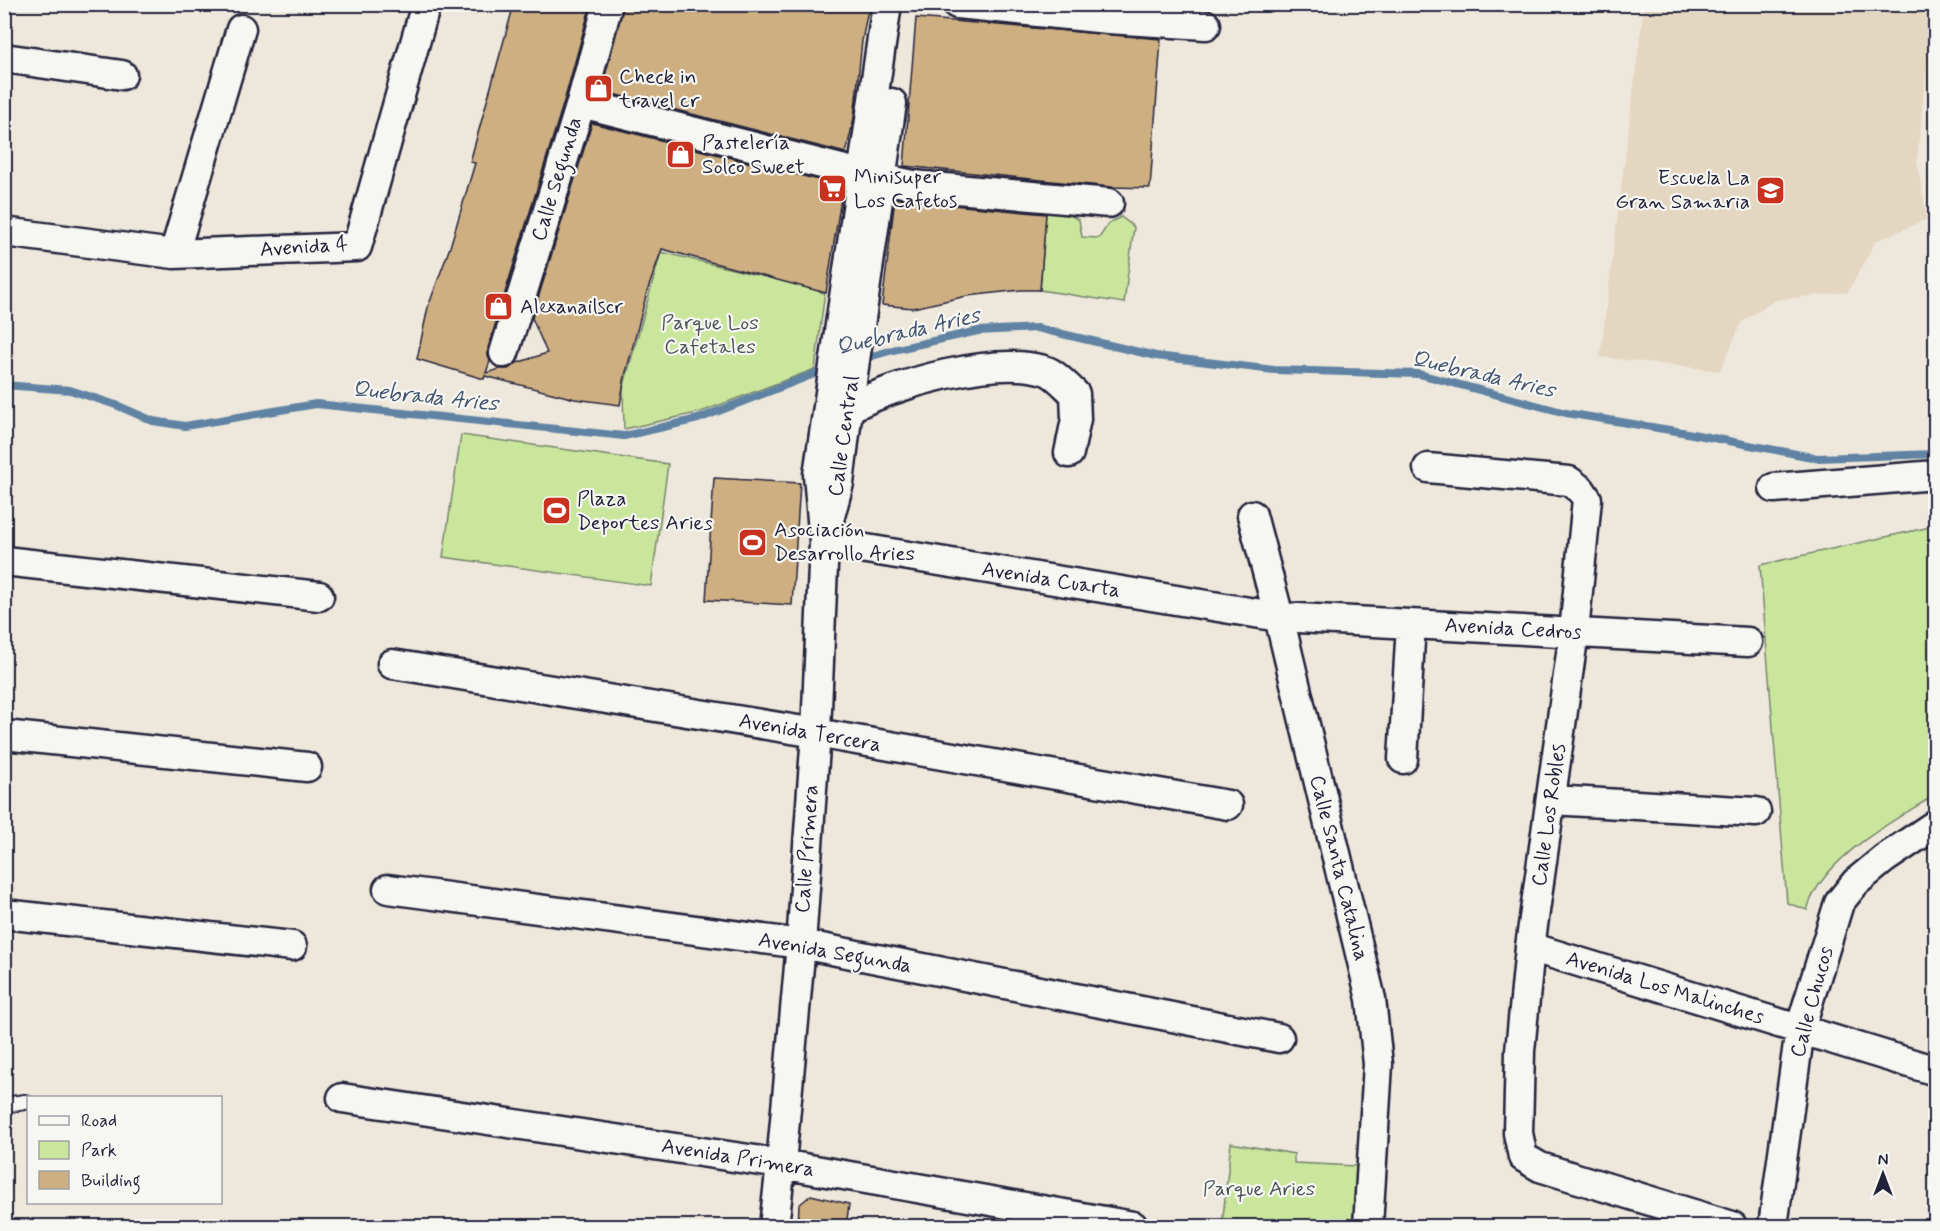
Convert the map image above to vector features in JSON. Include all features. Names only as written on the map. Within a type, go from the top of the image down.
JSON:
[{"type":"street","name":"Avenida 4","points":[[4,232],[174,254],[357,247],[426,4]]},
{"type":"street","name":"Calle Segunda","points":[[504,353],[581,103],[608,4]]},
{"type":"street","name":"Calle Central","points":[[824,542],[839,483],[848,341],[871,177],[887,4]]},
{"type":"street","name":"Calle Central","points":[[871,177],[907,4]]},
{"type":"street","points":[[957,4],[1109,12],[1206,25]]},
{"type":"street","points":[[174,254],[241,29]]},
{"type":"street","points":[[4,58],[122,75]]},
{"type":"street","points":[[581,103],[871,177],[913,185],[1109,203]]},
{"type":"street","points":[[844,391],[863,401],[909,384],[965,370],[1021,365],[1049,372],[1075,394],[1076,419],[1069,453]]},
{"type":"street","name":"Calle Los Robles","points":[[1428,468],[1569,481],[1581,490],[1587,499],[1574,632],[1530,947],[1520,1051],[1518,1133],[1523,1156],[1540,1167],[1732,1227]]},
{"type":"street","points":[[1774,488],[1935,475]]},
{"type":"street","name":"Calle Santa Catalina","points":[[1252,515],[1279,617],[1371,999],[1378,1064],[1368,1227]]},
{"type":"street","name":"Avenida Cuarta","points":[[824,542],[1279,617]]},
{"type":"street","name":"Calle Primera","points":[[774,1227],[801,944],[816,733],[824,542]]},
{"type":"street","points":[[4,561],[320,596]]},
{"type":"street","name":"Avenida Cedros","points":[[1279,617],[1748,642]]},
{"type":"street","points":[[1403,759],[1411,624]]},
{"type":"street","name":"Avenida Tercera","points":[[392,664],[816,733],[1228,805]]},
{"type":"street","points":[[4,735],[307,767]]},
{"type":"street","points":[[1552,800],[1756,812]]},
{"type":"street","name":"Calle Chucos","points":[[1773,1227],[1800,1029],[1839,903],[1856,882],[1884,859],[1935,824]]},
{"type":"street","name":"Avenida Segunda","points":[[388,889],[801,944],[1279,1038]]},
{"type":"street","points":[[4,914],[292,946]]},
{"type":"street","name":"Avenida Los Malinches","points":[[1530,947],[1935,1069]]},
{"type":"street","name":"Avenida Primera","points":[[342,1098],[781,1164],[1133,1227]]},
{"type":"lane","points":[[4,1106],[26,1102]]},
{"type":"shaded area","name":"Escuela La Gran Samaria","points":[[1644,5],[1934,5],[1917,161],[1927,219],[1876,241],[1848,292],[1775,300],[1742,322],[1720,371],[1600,357]]},
{"type":"green space","points":[[1046,211],[1068,214],[1079,220],[1082,237],[1099,238],[1109,223],[1121,217],[1134,227],[1124,303],[1040,290]]},
{"type":"green space","name":"Parque Los Cafetales","points":[[661,252],[825,291],[815,369],[701,412],[624,429],[623,389]]},
{"type":"green space","name":"Plaza Deportes Aries","points":[[461,435],[668,464],[651,586],[443,557]]},
{"type":"green space","points":[[1935,526],[1935,795],[1860,843],[1843,858],[1827,874],[1815,891],[1807,910],[1787,903],[1760,565]]},
{"type":"green space","name":"Parque Aries","points":[[1231,1143],[1294,1154],[1294,1163],[1356,1166],[1354,1226],[1222,1226]]},
{"type":"building","points":[[514,4],[591,4],[565,98],[488,348],[490,361],[486,373],[508,369],[517,363],[547,353],[532,318],[592,123],[843,186],[826,293],[662,249],[647,292],[625,376],[620,405],[575,399],[485,376],[484,379],[417,359],[428,307],[450,247],[475,163],[470,162]]},
{"type":"building","points":[[624,4],[869,4],[862,41],[854,118],[846,153],[601,91]]},
{"type":"building","points":[[916,18],[1161,39],[1150,188],[1111,187],[904,166]]},
{"type":"building","points":[[895,198],[1046,214],[1040,290],[967,296],[913,308],[882,305]]},
{"type":"building","name":"Asociación Desarrollo Aries","points":[[714,478],[800,483],[792,605],[706,600]]},
{"type":"building","points":[[811,1195],[849,1204],[846,1227],[798,1227],[799,1205]]},
{"type":"waterway","name":"Quebrada Aries","points":[[862,359],[978,331],[1037,328],[1156,356],[1274,370],[1419,374],[1566,413],[1817,458],[1936,454]]},
{"type":"waterway","name":"Quebrada Aries","points":[[4,385],[70,390],[116,405],[153,421],[185,426],[316,404],[624,436],[698,419],[827,369]]},
{"type":"place","name":"Check in travel cr","points":[[598,89]]},
{"type":"place","name":"Pastelería Solco Sweet","points":[[681,155]]},
{"type":"place","name":"Minisuper Los Cafetos","points":[[833,189]]},
{"type":"place","name":"Escuela La Gran Samaria","points":[[1771,190]]},
{"type":"place","name":"Alexanailscr","points":[[499,307]]},
{"type":"place","name":"Plaza Deportes Aries","points":[[556,511]]},
{"type":"place","name":"Asociación Desarrollo Aries","points":[[753,542]]}]
